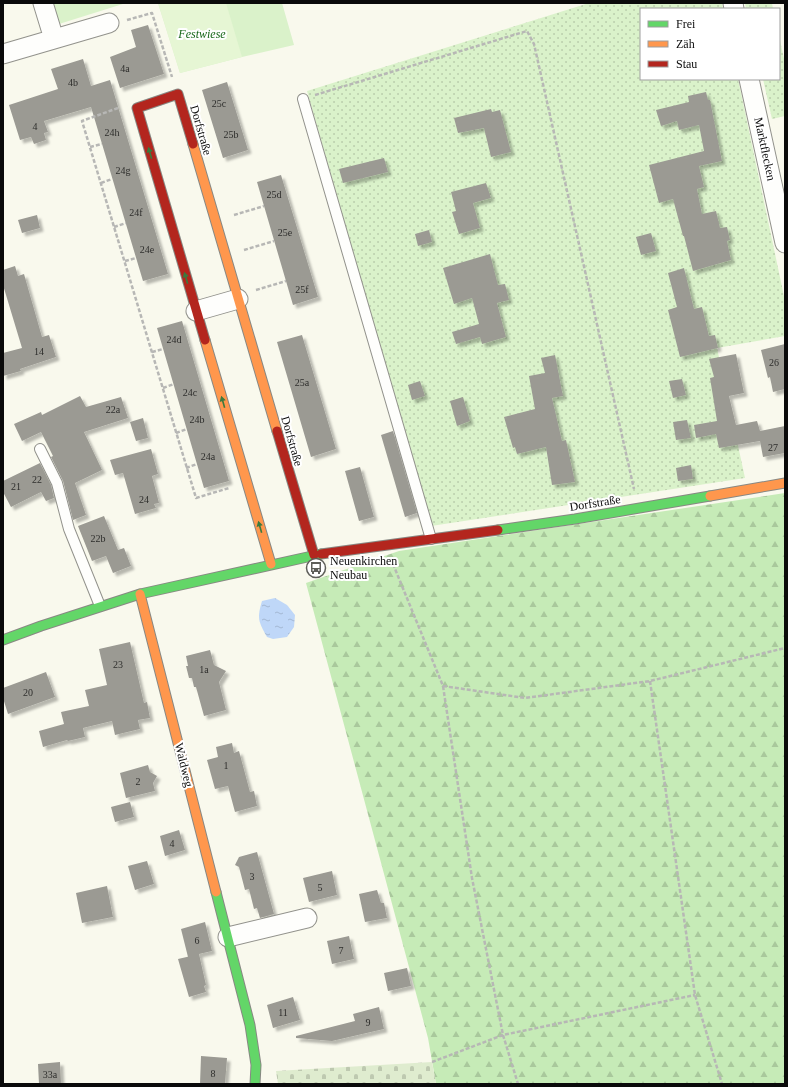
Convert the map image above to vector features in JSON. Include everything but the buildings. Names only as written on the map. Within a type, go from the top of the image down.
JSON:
[{"type":"street","points":[[43,3],[54,39]]},
{"type":"street","points":[[3,54],[109,23]]},
{"type":"street","name":"Marktflecken","points":[[749,80],[785,243]]},
{"type":"street","name":"Dorfstraße","points":[[137,108],[178,94],[314,555]]},
{"type":"street","points":[[137,108],[271,564]]},
{"type":"street","points":[[196,311],[238,298]]},
{"type":"street","name":"Dorfstraße","points":[[3,640],[100,606],[140,594],[314,555],[575,519],[785,483]]},
{"type":"street","name":"Waldweg","points":[[140,594],[250,1024],[256,1065],[256,1084]]},
{"type":"street","points":[[228,936],[307,918]]},
{"type":"lane","points":[[303,99],[431,539]]},
{"type":"lane","points":[[40,449],[57,483],[69,529],[100,606]]},
{"type":"path","points":[[109,23],[116,23],[152,13],[178,94]]},
{"type":"path","points":[[303,99],[527,31],[534,44],[634,490]]},
{"type":"path","points":[[137,108],[132,103],[82,121],[196,498],[247,482]]},
{"type":"path","points":[[90,147],[102,144]]},
{"type":"path","points":[[101,183],[112,179]]},
{"type":"path","points":[[215,220],[264,206]]},
{"type":"path","points":[[114,227],[126,223]]},
{"type":"path","points":[[225,256],[274,241]]},
{"type":"path","points":[[125,262],[136,258]]},
{"type":"path","points":[[238,298],[286,281]]},
{"type":"path","points":[[152,352],[163,349]]},
{"type":"path","points":[[162,388],[174,384]]},
{"type":"path","points":[[176,432],[187,429]]},
{"type":"path","points":[[186,468],[197,464]]},
{"type":"path","points":[[385,545],[443,686],[472,878],[503,1036],[518,1084]]},
{"type":"path","points":[[443,686],[525,698],[650,681],[785,648]]},
{"type":"path","points":[[650,681],[695,995],[722,1084]]},
{"type":"path","points":[[432,1062],[503,1036],[695,995]]},
{"type":"green space","points":[[52,3],[126,3],[59,24]]},
{"type":"green space","name":"Festwiese","points":[[158,3],[282,3],[294,45],[180,73]]},
{"type":"green space","name":"Festwiese","points":[[158,3],[226,3],[242,57],[180,73]]},
{"type":"green space","points":[[589,3],[722,3],[723,8],[640,8],[640,80],[738,80],[785,301],[785,336],[717,348],[745,478],[431,526],[307,91]]},
{"type":"green space","points":[[745,3],[772,3],[773,8],[746,8]]},
{"type":"green space","points":[[780,40],[785,63],[785,116],[772,119],[763,80],[780,80]]},
{"type":"green space","points":[[785,493],[785,1084],[436,1084],[428,1038],[306,583],[399,551]]},
{"type":"green space","points":[[432,1062],[436,1084],[278,1084],[276,1071]]},
{"type":"water","points":[[275,598],[287,605],[295,615],[294,627],[287,637],[273,639],[267,637],[260,623],[259,612],[262,601]]},
{"type":"traffic: fast","points":[[498,530],[575,519],[710,496]]},
{"type":"traffic: fast","points":[[3,640],[140,594],[321,554]]},
{"type":"traffic: fast","points":[[216,892],[250,1025],[256,1065],[255,1084]]},
{"type":"traffic: slow","points":[[193,144],[277,431]]},
{"type":"traffic: slow","points":[[205,340],[271,564]]},
{"type":"traffic: slow","points":[[710,496],[785,483]]},
{"type":"traffic: slow","points":[[140,594],[216,892]]},
{"type":"traffic: jam","points":[[193,144],[178,94],[137,108],[205,340]]},
{"type":"traffic: jam","points":[[277,431],[314,555]]},
{"type":"traffic: jam","points":[[321,554],[498,530]]},
{"type":"place","name":"Neuenkirchen Neubau","points":[[316,568]]}]
